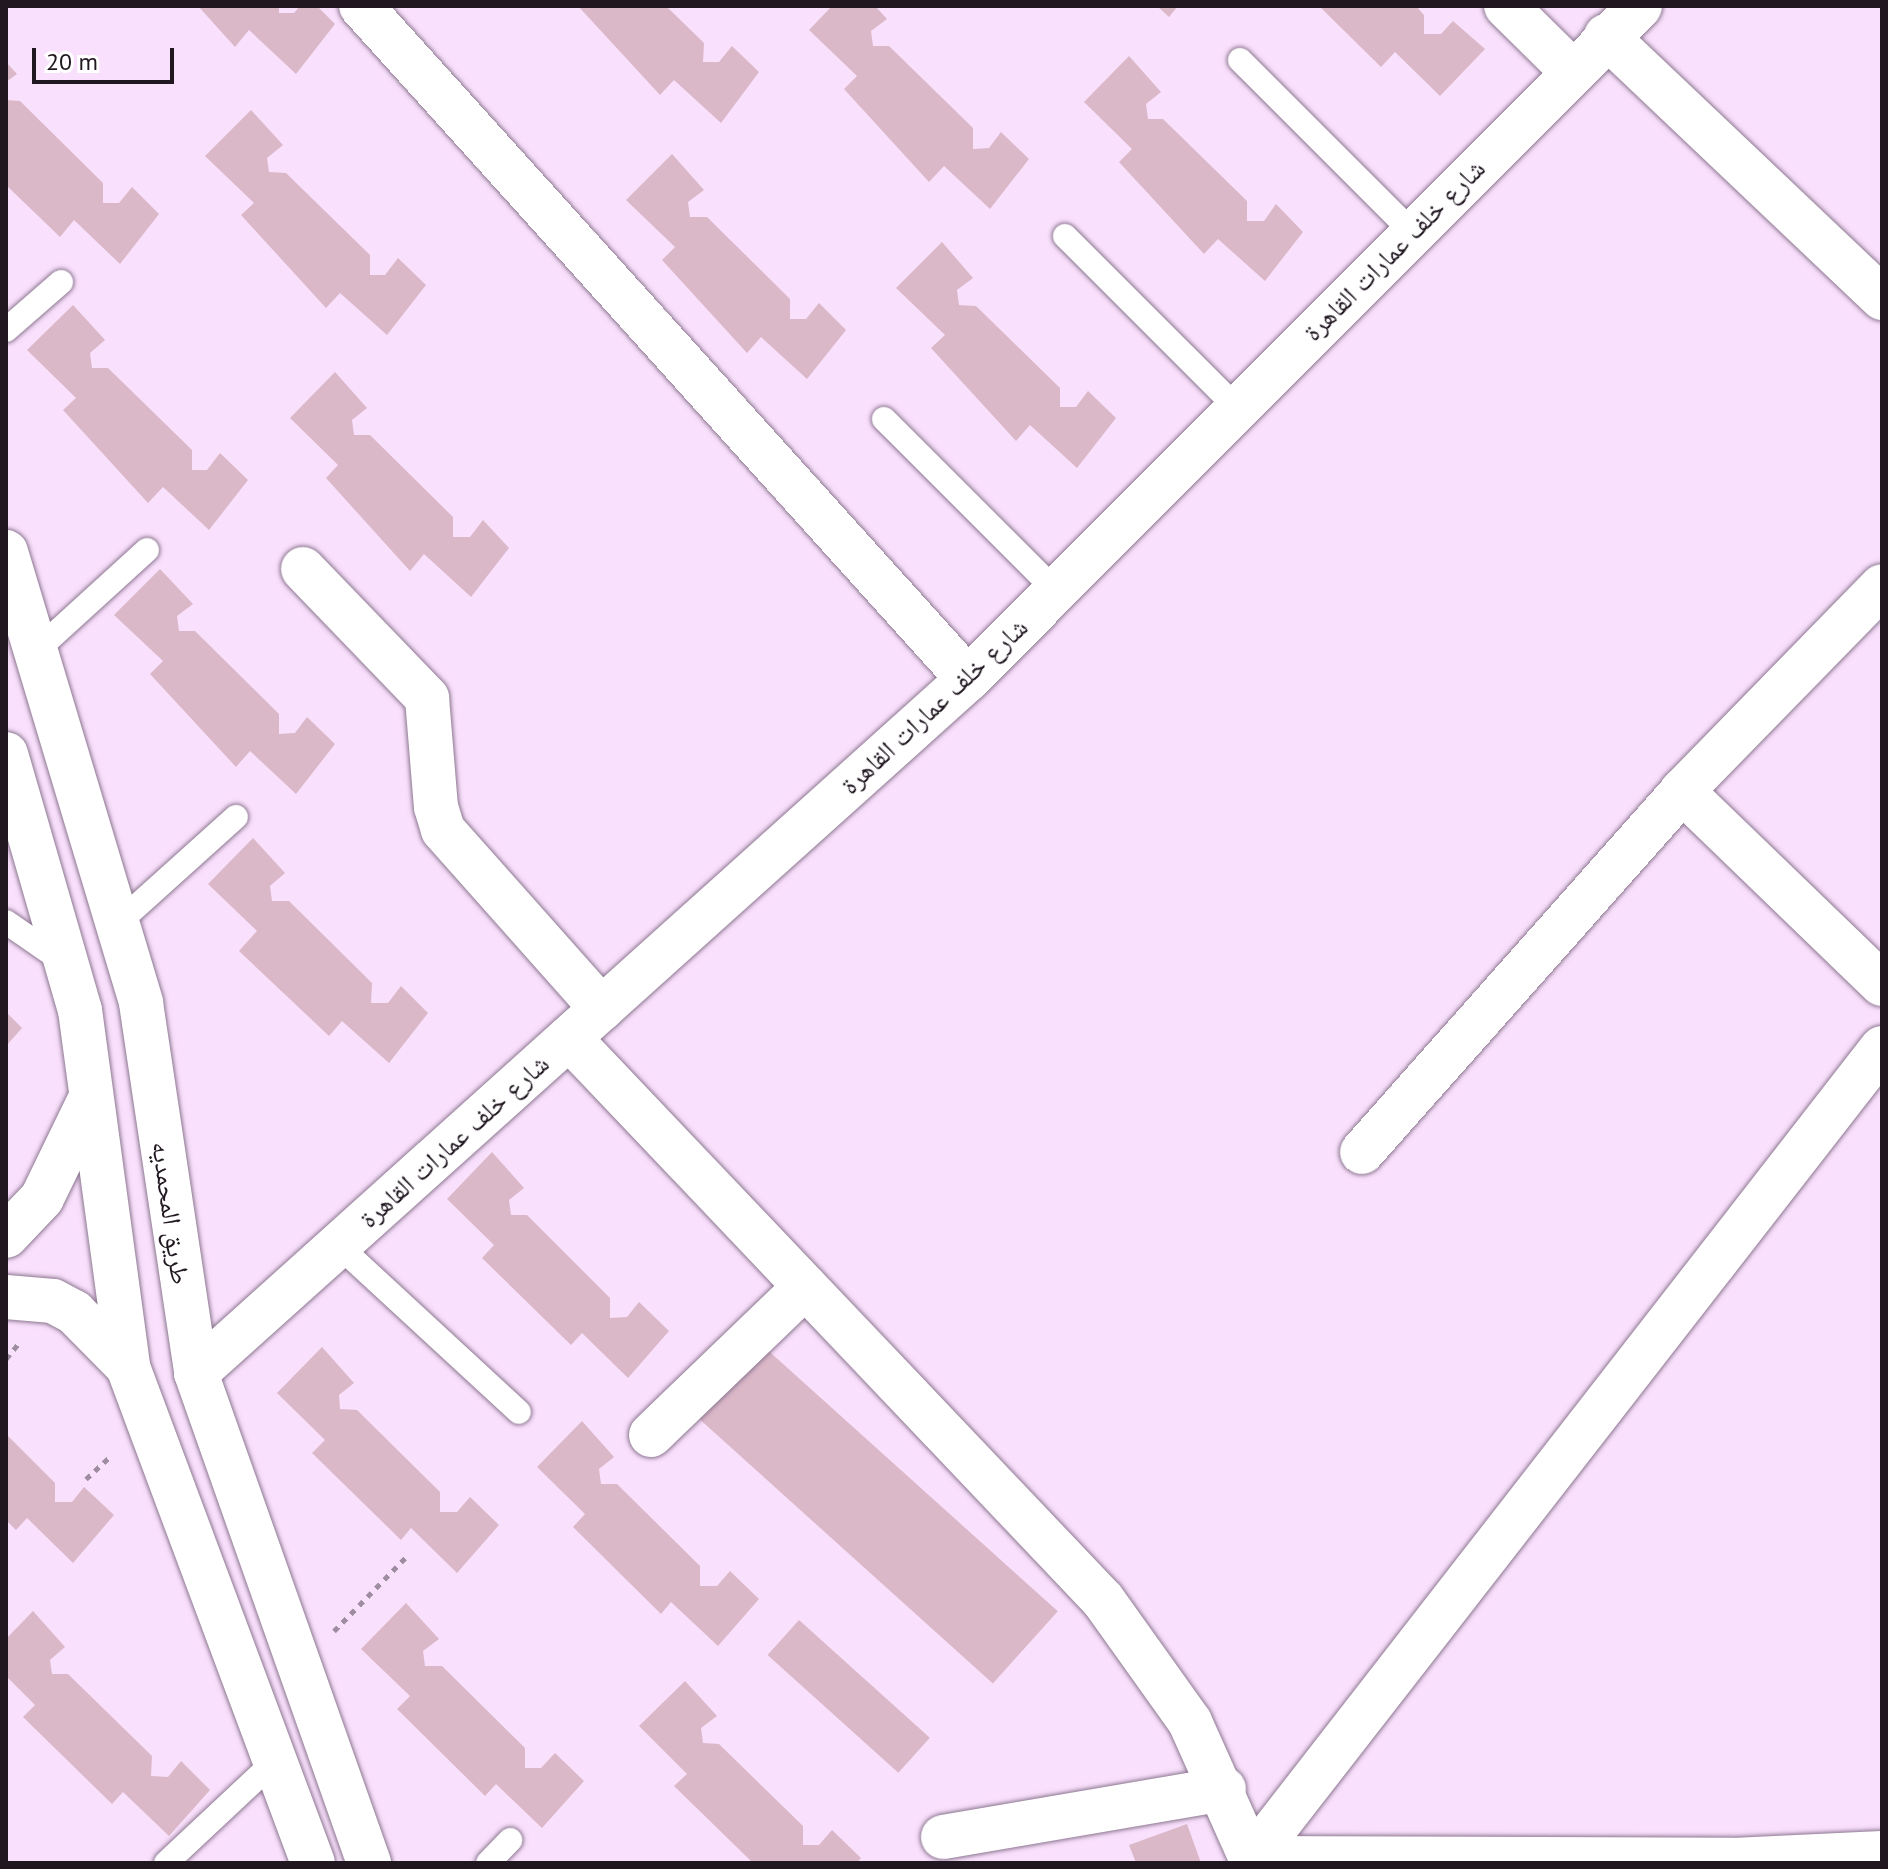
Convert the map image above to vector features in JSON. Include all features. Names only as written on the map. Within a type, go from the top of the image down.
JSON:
[{"type":"street","points":[[1506,6],[1572,71]]},
{"type":"street","name":"شارع خلف عمارات القاهرة","points":[[196,1373],[968,679],[1606,36],[1640,6]]},
{"type":"street","points":[[380,13],[968,679]]},
{"type":"street","points":[[1606,36],[1882,298]]},
{"type":"street","name":"طريق المحمديه","points":[[6,552],[117,924],[148,1043],[172,1234],[196,1373],[297,1668],[369,1863]]},
{"type":"street","points":[[303,569],[427,698],[437,815],[443,830],[602,1009]]},
{"type":"street","points":[[1362,1152],[1682,791],[1882,586]]},
{"type":"street","points":[[6,754],[69,966],[128,1367],[313,1863]]},
{"type":"street","points":[[1682,791],[1882,984]]},
{"type":"street","points":[[569,1038],[1103,1600],[1190,1722],[1224,1789],[1252,1861]]},
{"type":"street","points":[[1252,1861],[1882,1048]]},
{"type":"street","points":[[6,1236],[42,1198],[89,1101]]},
{"type":"street","points":[[110,1249],[172,1234]]},
{"type":"street","points":[[651,1435],[805,1287]]},
{"type":"street","points":[[6,1297],[41,1299],[74,1312],[128,1367]]},
{"type":"street","points":[[943,1837],[1224,1789]]},
{"type":"street","points":[[1252,1861],[1734,1861],[1882,1853]]},
{"type":"lane","points":[[1240,60],[1412,232]]},
{"type":"lane","points":[[1065,236],[1237,408]]},
{"type":"lane","points":[[6,330],[61,282]]},
{"type":"lane","points":[[884,419],[1056,591]]},
{"type":"lane","points":[[36,651],[147,550]]},
{"type":"lane","points":[[117,924],[236,817]]},
{"type":"lane","points":[[6,922],[69,966]]},
{"type":"lane","points":[[338,1245],[519,1412]]},
{"type":"lane","points":[[166,1863],[275,1761]]},
{"type":"lane","points":[[488,1863],[510,1840]]},
{"type":"path","points":[[297,1668],[406,1557]]},
{"type":"building","points":[[198,6],[279,6],[279,13],[294,13],[300,6],[317,6],[335,24],[296,74],[249,30],[235,47]]},
{"type":"building","points":[[578,6],[666,6],[704,43],[703,62],[719,62],[732,46],[759,72],[721,123],[674,80],[660,95]]},
{"type":"building","points":[[832,6],[875,6],[887,19],[871,31],[873,46],[889,46],[973,128],[973,149],[989,148],[1001,132],[1029,159],[990,209],[944,166],[929,182],[844,89],[857,76],[809,30]]},
{"type":"building","points":[[1157,6],[1178,6],[1169,17]]},
{"type":"building","points":[[1319,6],[1416,6],[1424,15],[1424,34],[1441,34],[1453,21],[1485,49],[1440,96],[1395,52],[1381,67]]},
{"type":"building","points":[[1129,56],[1161,92],[1146,104],[1148,119],[1163,119],[1247,201],[1247,221],[1264,221],[1276,204],[1303,232],[1265,281],[1218,239],[1204,254],[1119,162],[1132,149],[1084,102]]},
{"type":"building","points":[[6,62],[17,74],[6,82]]},
{"type":"building","points":[[6,100],[20,101],[103,183],[103,203],[119,203],[132,187],[159,214],[120,264],[74,220],[60,237],[6,185]]},
{"type":"building","points":[[251,110],[283,145],[267,158],[269,172],[286,173],[370,255],[370,275],[385,275],[398,258],[426,285],[387,335],[340,293],[326,308],[241,215],[254,203],[205,156]]},
{"type":"building","points":[[672,154],[704,190],[688,202],[690,217],[707,217],[790,299],[790,319],[806,319],[819,303],[846,330],[807,379],[761,337],[747,353],[662,260],[675,247],[626,200]]},
{"type":"building","points":[[942,242],[973,278],[957,290],[959,305],[976,306],[1060,388],[1060,407],[1076,407],[1088,391],[1116,418],[1077,468],[1030,425],[1016,441],[931,348],[945,335],[896,288]]},
{"type":"building","points":[[73,305],[105,340],[90,353],[92,368],[108,368],[192,450],[192,470],[207,470],[220,453],[248,480],[209,530],[163,487],[148,503],[63,410],[76,398],[27,350]]},
{"type":"building","points":[[335,372],[367,408],[352,420],[354,435],[370,435],[453,517],[453,537],[470,537],[483,520],[509,548],[471,597],[424,554],[410,571],[326,478],[338,465],[290,418]]},
{"type":"building","points":[[160,569],[193,604],[177,616],[179,631],[195,631],[279,714],[279,734],[295,733],[307,717],[335,744],[296,794],[250,751],[236,767],[150,674],[163,661],[114,615]]},
{"type":"building","points":[[253,838],[285,873],[270,886],[272,901],[289,901],[372,983],[371,1003],[388,1003],[401,986],[428,1013],[389,1063],[342,1021],[329,1036],[239,951],[257,931],[208,884]]},
{"type":"building","points":[[6,1012],[22,1028],[6,1046]]},
{"type":"building","points":[[492,1152],[524,1188],[509,1200],[511,1215],[527,1215],[610,1298],[610,1318],[627,1317],[639,1302],[669,1331],[628,1378],[582,1333],[571,1345],[482,1258],[494,1245],[447,1199]]},
{"type":"building","points":[[762,1345],[1058,1611],[993,1683],[697,1417]]},
{"type":"building","points":[[322,1347],[354,1383],[339,1395],[340,1409],[357,1410],[440,1492],[440,1512],[457,1512],[470,1497],[499,1525],[457,1573],[411,1528],[401,1540],[312,1453],[325,1440],[277,1393]]},
{"type":"building","points":[[582,1421],[614,1457],[599,1469],[601,1484],[617,1484],[700,1566],[700,1586],[717,1586],[730,1571],[759,1599],[718,1646],[671,1602],[661,1614],[573,1527],[585,1514],[537,1467]]},
{"type":"building","points":[[6,1434],[55,1483],[55,1502],[72,1502],[84,1487],[114,1515],[73,1563],[27,1518],[16,1530],[6,1520]]},
{"type":"building","points":[[406,1603],[439,1639],[423,1651],[425,1666],[442,1666],[525,1748],[525,1768],[541,1768],[555,1753],[584,1781],[542,1828],[496,1784],[485,1796],[397,1709],[410,1696],[361,1649]]},
{"type":"building","points":[[33,1611],[65,1647],[50,1660],[52,1674],[68,1674],[152,1756],[151,1776],[168,1777],[181,1761],[210,1790],[169,1836],[123,1792],[112,1804],[23,1717],[35,1705],[6,1676],[6,1639]]},
{"type":"building","points":[[799,1620],[930,1738],[898,1773],[768,1655]]},
{"type":"building","points":[[685,1681],[717,1716],[701,1728],[703,1743],[719,1744],[803,1826],[803,1845],[819,1845],[832,1830],[861,1858],[857,1863],[753,1863],[674,1786],[687,1774],[639,1726]]},
{"type":"building","points":[[1187,1824],[1201,1863],[1136,1863],[1129,1845]]}]
